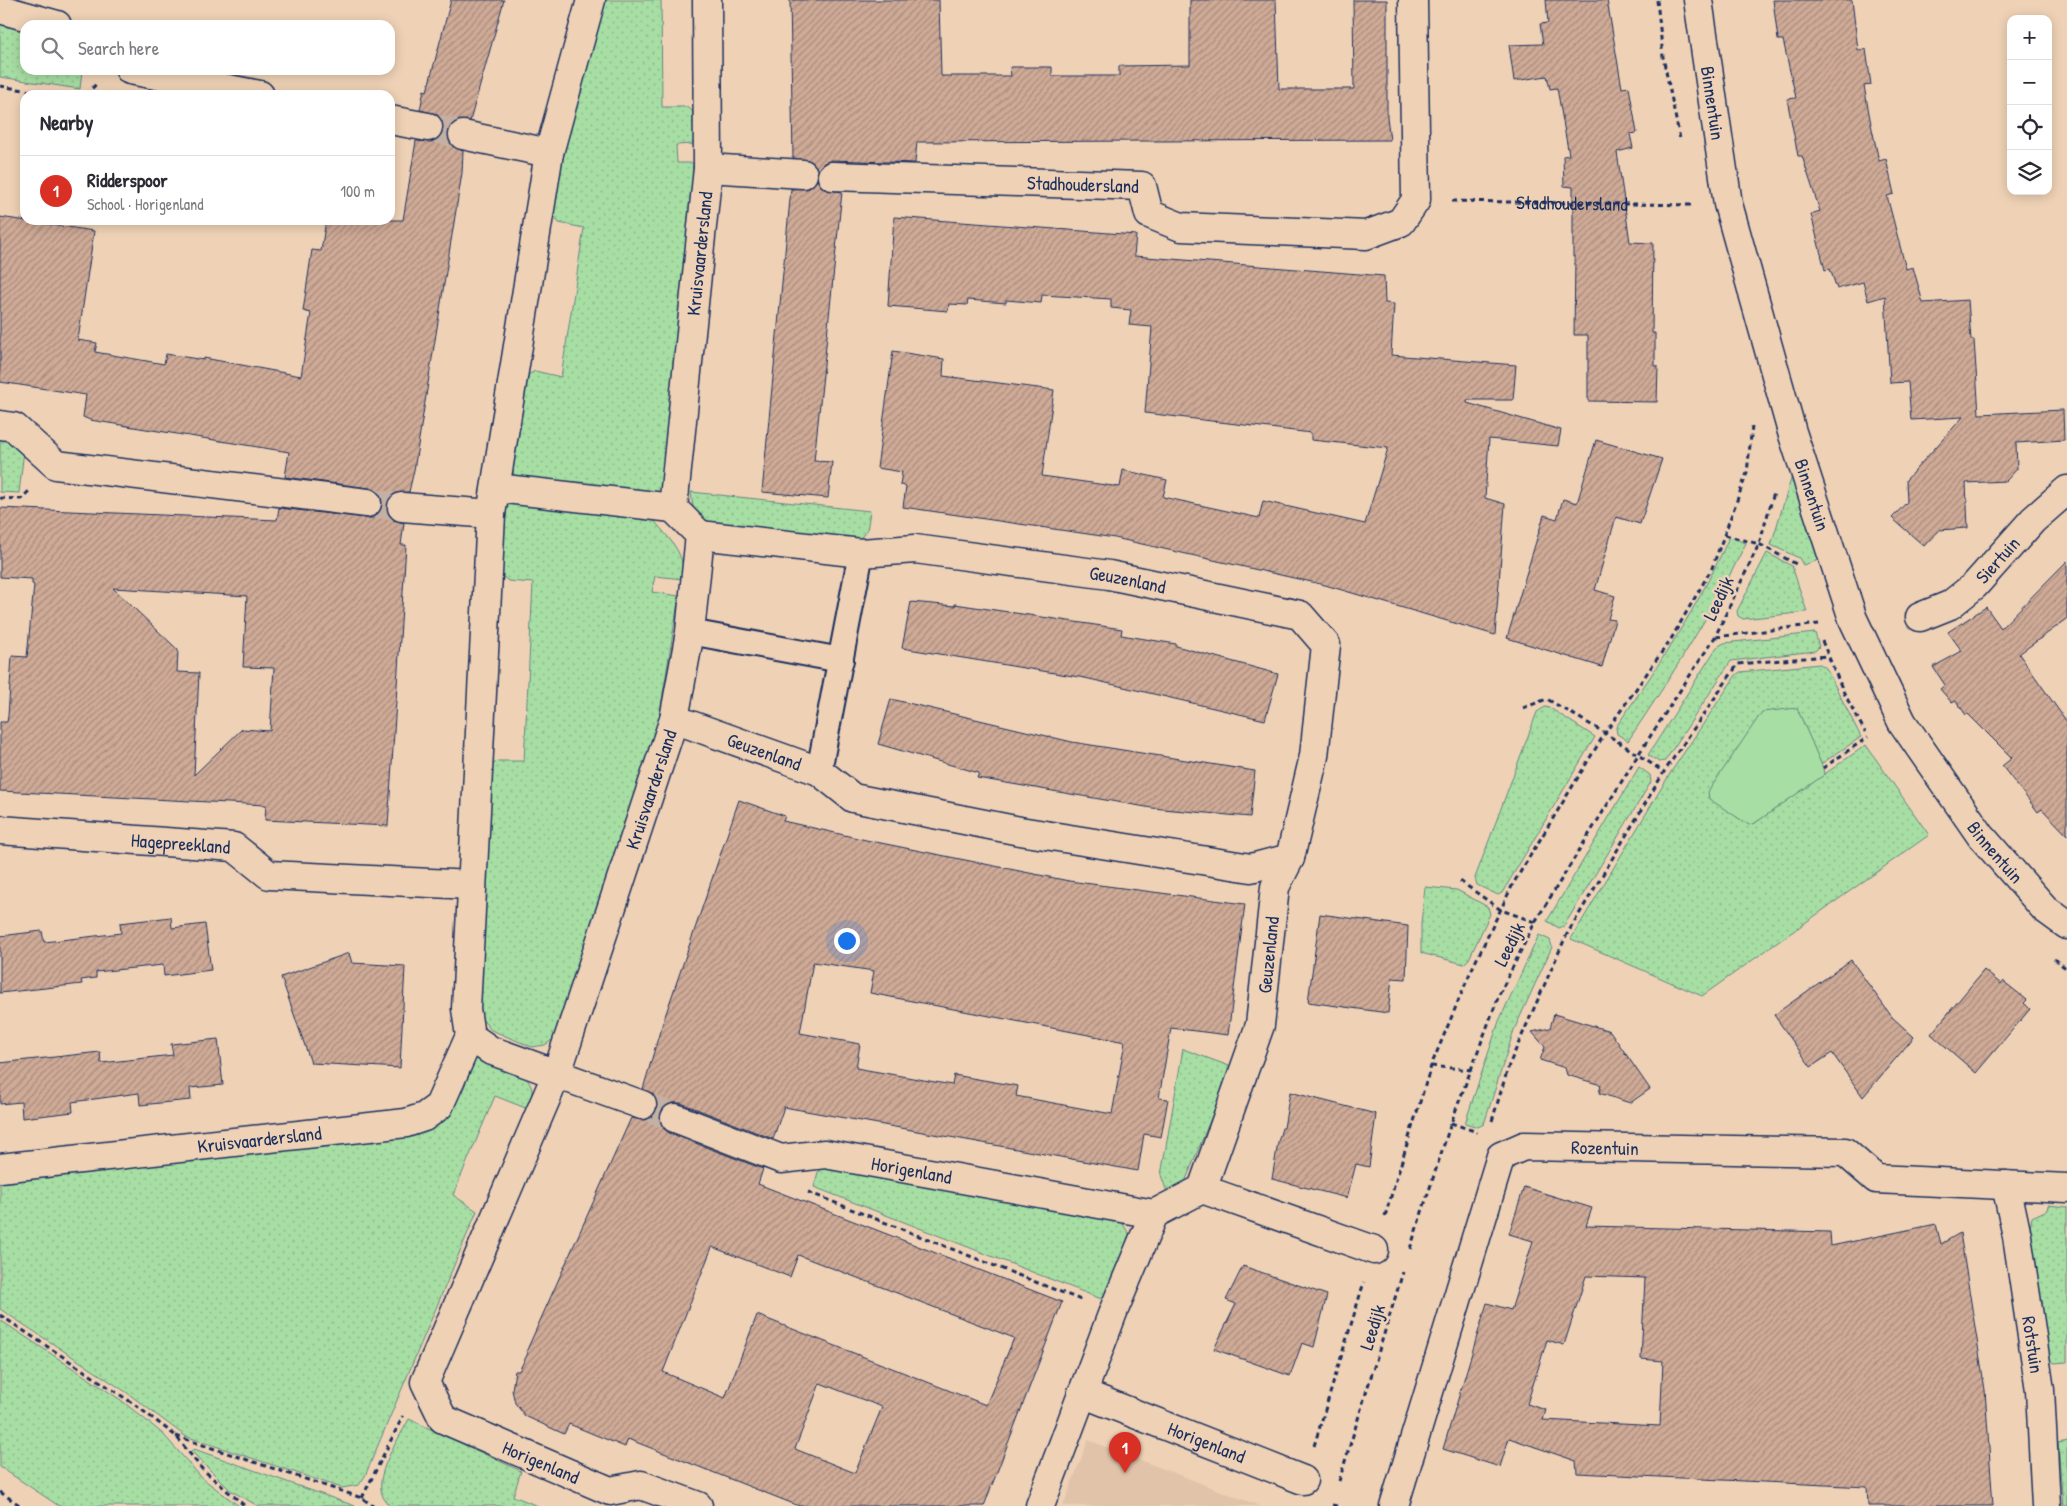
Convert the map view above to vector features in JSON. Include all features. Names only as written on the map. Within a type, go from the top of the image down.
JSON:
[{"type":"street","points":[[591,0],[549,153],[496,488],[490,514],[466,1009],[470,1036],[490,1050],[642,1105]]},
{"type":"street","name":"Kruisvaardersland","points":[[673,508],[708,168],[707,0]]},
{"type":"street","points":[[1413,0],[1416,200]]},
{"type":"street","name":"Binnentuin","points":[[1698,0],[1728,204],[1792,432],[1853,619],[1902,722],[1980,836],[2045,909],[2067,925]]},
{"type":"street","points":[[0,9],[39,20]]},
{"type":"street","points":[[156,75],[234,90]]},
{"type":"street","points":[[395,121],[428,127]]},
{"type":"street","points":[[463,135],[549,153]]},
{"type":"street","points":[[708,168],[803,174]]},
{"type":"street","name":"Stadhoudersland","points":[[832,176],[1142,186],[1148,214],[1181,227],[1366,235],[1401,222],[1416,200]]},
{"type":"street","points":[[0,425],[14,427],[56,465],[367,503]]},
{"type":"street","points":[[496,488],[673,508],[700,535]]},
{"type":"street","name":"Siertuin","points":[[1920,617],[1950,606],[1975,585],[2034,520],[2067,490]]},
{"type":"street","points":[[402,506],[490,514]]},
{"type":"street","name":"Kruisvaardersland","points":[[425,1382],[557,1073],[674,719],[690,632],[700,535]]},
{"type":"street","name":"Geuzenland","points":[[700,535],[861,553],[915,549],[1109,575],[1300,615],[1326,645],[1314,756],[1290,858],[1275,887],[1260,1025],[1202,1189]]},
{"type":"street","name":"Geuzenland","points":[[674,719],[819,771],[854,798],[1020,831],[1251,868],[1290,858]]},
{"type":"street","name":"Hagepreekland","points":[[0,830],[234,847],[269,875],[471,885]]},
{"type":"street","name":"Kruisvaardersland","points":[[0,1168],[406,1123],[424,1117],[439,1106],[470,1036]]},
{"type":"street","name":"Horigenland","points":[[675,1118],[781,1159],[825,1154],[1154,1214]]},
{"type":"street","name":"Rozentuin","points":[[1394,1506],[1502,1156],[1524,1146],[1845,1152],[1876,1179],[2067,1188]]},
{"type":"street","name":"Rotstuin","points":[[2006,1185],[2016,1236],[2040,1390],[2046,1506]]},
{"type":"street","points":[[1040,1506],[1113,1312],[1154,1214],[1202,1189],[1374,1250]]},
{"type":"street","name":"Horigenland","points":[[425,1382],[443,1419],[610,1491],[641,1485],[698,1506]]},
{"type":"street","name":"Horigenland","points":[[1082,1393],[1304,1480]]},
{"type":"lane","points":[[819,771],[861,553]]},
{"type":"lane","points":[[690,632],[840,660]]},
{"type":"path","points":[[0,86],[24,90]]},
{"type":"path","name":"Stadhoudersland","points":[[1416,200],[1728,204]]},
{"type":"path","name":"Leedijk","points":[[1408,1255],[1471,1070],[1499,995],[1535,922],[1638,755],[1715,637],[1759,544],[1776,488]]},
{"type":"path","points":[[1304,1480],[1432,1066],[1470,973],[1513,884],[1605,733],[1671,640],[1712,568],[1726,535]]},
{"type":"path","points":[[1715,637],[1853,619]]},
{"type":"path","points":[[1490,1126],[1509,1065],[1566,936],[1664,772],[1738,664],[1827,656]]},
{"type":"path","points":[[1523,708],[1547,699],[1605,733],[1664,772]]},
{"type":"path","points":[[1823,768],[1868,737]]},
{"type":"path","points":[[1460,880],[1501,910],[1535,922]]},
{"type":"path","points":[[1432,1066],[1471,1070]]},
{"type":"path","points":[[781,1159],[804,1190],[1113,1312]]},
{"type":"path","name":"Leedijk","points":[[1338,1484],[1405,1265]]},
{"type":"path","points":[[0,1315],[134,1404],[176,1436],[202,1469],[245,1506]]},
{"type":"path","points":[[362,1498],[402,1416],[425,1382]]},
{"type":"path","points":[[176,1436],[362,1498],[373,1506]]},
{"type":"path","points":[[0,1492],[21,1506]]},
{"type":"path","points":[[1334,1498],[1332,1505],[1337,1506]]},
{"type":"shaded area","points":[[1088,1440],[1260,1506],[1063,1506]]},
{"type":"green space","points":[[604,0],[661,0],[662,107],[688,107],[693,112],[694,144],[676,145],[677,163],[694,163],[664,485],[658,494],[515,479],[513,471],[528,375],[535,371],[561,377],[584,228],[559,223],[553,215],[564,152]]},
{"type":"green space","points":[[0,20],[20,26],[20,75],[81,75],[80,89],[0,77]]},
{"type":"green space","points":[[0,436],[24,450],[19,493],[0,492]]},
{"type":"green space","points":[[1792,476],[1819,560],[1803,565],[1799,558],[1771,545]]},
{"type":"green space","points":[[691,492],[870,511],[867,531],[857,541],[706,524],[693,508]]},
{"type":"green space","points":[[510,503],[652,518],[675,546],[682,561],[683,569],[683,579],[655,576],[652,592],[679,596],[658,724],[555,1038],[545,1045],[532,1047],[491,1030],[481,1018],[478,1010],[491,767],[497,761],[524,761],[533,583],[508,581],[502,576],[506,510]]},
{"type":"green space","points":[[1729,537],[1746,543],[1690,644],[1628,741],[1617,734],[1616,727],[1692,611]]},
{"type":"green space","points":[[1767,553],[1792,566],[1807,612],[1743,619],[1738,616],[1737,611]]},
{"type":"green space","points":[[1815,633],[1819,647],[1815,651],[1731,661],[1665,761],[1659,762],[1648,755],[1717,647],[1724,643]]},
{"type":"green space","points":[[1820,664],[1826,668],[1861,737],[1821,764],[1797,709],[1755,823],[1866,745],[1929,835],[1702,996],[1571,939],[1671,772],[1736,675],[1740,672]]},
{"type":"green space","points":[[1545,707],[1550,708],[1595,737],[1502,893],[1498,895],[1477,885],[1475,878],[1537,712]]},
{"type":"green space","points":[[1797,708],[1823,768],[1824,775],[1755,823],[1749,825],[1709,799],[1708,792],[1762,712]]},
{"type":"green space","points":[[1639,767],[1650,775],[1651,782],[1564,926],[1559,928],[1547,921]]},
{"type":"green space","points":[[1425,887],[1457,890],[1488,907],[1490,914],[1469,959],[1464,964],[1421,953],[1421,924]]},
{"type":"green space","points":[[1539,935],[1550,940],[1552,947],[1514,1030],[1484,1124],[1478,1127],[1465,1123],[1499,1021]]},
{"type":"green space","points":[[1183,1049],[1232,1067],[1185,1182],[1168,1195],[1161,1175]]},
{"type":"green space","points":[[479,1057],[520,1073],[527,1079],[531,1087],[532,1097],[528,1109],[495,1096],[453,1195],[477,1211],[365,1476],[359,1485],[342,1488],[185,1436],[126,1392],[0,1309],[0,1176],[432,1128],[443,1119],[472,1060]]},
{"type":"green space","points":[[830,1165],[1121,1221],[1131,1237],[1109,1302],[814,1187],[818,1172]]},
{"type":"green space","points":[[2048,1205],[2067,1207],[2067,1362],[2054,1363],[2049,1359],[2029,1234],[2032,1217],[2047,1210]]},
{"type":"green space","points":[[0,1320],[121,1400],[163,1434],[202,1478],[239,1506],[59,1506],[0,1467]]},
{"type":"green space","points":[[409,1419],[521,1471],[513,1496],[538,1506],[390,1506],[383,1497],[381,1487],[382,1476],[391,1452]]},
{"type":"green space","points":[[2067,1441],[2067,1506],[2063,1506],[2058,1443]]},
{"type":"green space","points":[[194,1449],[355,1506],[258,1506],[230,1490],[191,1451]]},
{"type":"building","points":[[451,0],[504,0],[470,121],[458,120],[451,125],[448,131],[448,139],[452,146],[463,151],[462,173],[414,470],[409,492],[395,493],[389,499],[387,505],[388,513],[393,520],[404,523],[401,545],[406,545],[388,826],[265,820],[266,805],[0,791],[0,722],[7,722],[12,656],[27,657],[34,585],[32,584],[32,579],[0,577],[0,508],[277,520],[279,508],[373,518],[379,513],[382,497],[377,491],[369,488],[285,477],[289,452],[90,420],[83,417],[86,395],[0,382],[0,217],[20,220],[20,225],[54,225],[94,231],[78,340],[97,343],[95,352],[164,364],[166,354],[204,360],[204,358],[301,376],[311,313],[303,311],[312,250],[321,251],[325,225],[395,225],[395,220],[403,220],[416,141],[434,142],[440,137],[443,130],[443,122],[438,115],[420,110],[424,90],[427,91]],"holes":[[[113,588],[247,596],[243,667],[274,668],[270,731],[242,729],[194,775],[199,673],[177,672],[178,650]]]},
{"type":"building","points":[[790,0],[939,0],[941,76],[1011,76],[1010,67],[1052,67],[1052,76],[1119,76],[1119,66],[1190,65],[1190,0],[1276,0],[1279,89],[1354,89],[1353,0],[1387,0],[1387,117],[1390,140],[917,142],[915,163],[832,160],[824,163],[818,171],[811,161],[793,158]]},
{"type":"building","points":[[1546,0],[1607,0],[1622,88],[1629,87],[1637,133],[1630,134],[1633,148],[1617,152],[1630,242],[1653,243],[1652,333],[1655,333],[1655,366],[1658,366],[1657,402],[1588,401],[1588,335],[1574,335],[1575,257],[1573,257],[1573,187],[1564,186],[1563,156],[1569,155],[1557,88],[1550,89],[1547,76],[1514,81],[1509,45],[1543,44],[1540,24],[1548,23]]},
{"type":"building","points":[[1773,0],[1852,0],[1858,50],[1866,49],[1871,85],[1864,86],[1871,124],[1879,161],[1886,159],[1894,194],[1887,196],[1906,269],[1913,267],[1923,303],[1968,300],[1971,340],[1974,340],[1979,414],[2063,410],[2064,440],[2016,443],[2017,469],[2006,481],[1966,483],[1968,528],[1939,530],[1924,546],[1892,518],[1907,502],[1906,480],[1963,417],[1911,420],[1908,382],[1890,383],[1885,296],[1868,301],[1863,282],[1837,289],[1830,269],[1825,270],[1811,214],[1820,211],[1802,156],[1798,156],[1787,99],[1796,98],[1783,40],[1778,40]]},
{"type":"building","points":[[817,179],[824,189],[842,192],[814,461],[832,462],[828,498],[762,492],[791,189],[809,188]]},
{"type":"building","points":[[894,217],[1136,235],[1134,256],[1384,276],[1385,303],[1394,304],[1391,355],[1516,365],[1513,400],[1467,400],[1467,403],[1561,430],[1558,446],[1489,439],[1485,498],[1505,504],[1495,635],[1325,585],[1115,538],[903,507],[906,486],[900,485],[902,472],[877,468],[893,351],[944,359],[943,376],[1054,390],[1042,476],[1120,487],[1123,470],[1167,480],[1163,497],[1259,518],[1263,501],[1365,524],[1388,448],[1311,440],[1311,433],[1145,413],[1152,327],[1129,325],[1131,310],[1111,308],[1111,299],[1042,295],[1041,303],[1006,300],[1006,303],[968,300],[967,305],[949,304],[948,311],[888,306]]},
{"type":"building","points":[[1596,440],[1662,459],[1640,524],[1616,517],[1595,590],[1615,596],[1608,619],[1615,620],[1602,667],[1507,638],[1544,515],[1557,519],[1563,499],[1577,503]]},
{"type":"building","points":[[2067,561],[2067,619],[2019,654],[2067,722],[2067,835],[2042,809],[2038,812],[2002,766],[2012,758],[1968,714],[1966,715],[1956,701],[1952,703],[1940,689],[1945,685],[1933,667],[1962,651],[1948,632],[1986,607],[2001,628]]},
{"type":"building","points":[[911,602],[955,606],[955,604],[1122,629],[1121,635],[1176,644],[1176,646],[1278,674],[1265,720],[1085,678],[902,648]]},
{"type":"building","points":[[891,699],[1072,742],[1255,771],[1250,817],[1152,808],[977,778],[979,773],[878,744]]},
{"type":"building","points":[[739,800],[785,816],[783,821],[866,840],[1069,881],[1245,904],[1228,1035],[1171,1028],[1159,1098],[1168,1099],[1161,1137],[1144,1134],[1138,1171],[784,1107],[773,1139],[681,1103],[672,1103],[661,1112],[660,1121],[663,1128],[669,1133],[763,1169],[758,1184],[1062,1302],[984,1506],[799,1506],[628,1439],[625,1447],[569,1424],[564,1434],[525,1416],[515,1403],[512,1390],[515,1371],[519,1371],[528,1353],[526,1352],[631,1118],[645,1120],[652,1117],[656,1111],[657,1103],[654,1095],[643,1089],[660,1031]],"holes":[[[813,962],[874,971],[870,993],[1125,1042],[1112,1114],[1016,1096],[1018,1086],[954,1075],[952,1085],[856,1068],[860,1044],[800,1033]],[[712,1247],[790,1277],[798,1255],[1014,1338],[986,1405],[757,1315],[725,1398],[663,1372]],[[820,1383],[882,1407],[855,1473],[795,1449]]]},
{"type":"building","points":[[1320,914],[1408,926],[1406,979],[1392,978],[1388,1013],[1308,1002]]},
{"type":"building","points":[[171,917],[172,928],[205,924],[211,970],[164,976],[163,965],[96,972],[96,978],[81,980],[82,984],[0,993],[0,936],[42,931],[44,942],[121,933],[120,923]]},
{"type":"building","points":[[349,953],[352,963],[405,966],[400,1068],[311,1063],[281,977]]},
{"type":"building","points":[[1851,960],[1892,1017],[1914,1037],[1863,1097],[1832,1053],[1811,1067],[1774,1015]]},
{"type":"building","points":[[1984,970],[2001,984],[2003,981],[2027,1000],[2024,1003],[2030,1009],[1976,1073],[1931,1034]]},
{"type":"building","points":[[1554,1014],[1610,1031],[1650,1089],[1630,1103],[1599,1093],[1601,1085],[1567,1075],[1565,1068],[1540,1060],[1545,1047],[1532,1032],[1550,1028]]},
{"type":"building","points":[[218,1039],[223,1085],[190,1088],[191,1100],[140,1105],[139,1093],[72,1102],[73,1112],[22,1118],[21,1102],[0,1104],[0,1063],[100,1052],[101,1063],[173,1055],[171,1044]]},
{"type":"building","points":[[1290,1092],[1376,1114],[1369,1167],[1356,1164],[1347,1198],[1272,1179],[1278,1142],[1282,1128],[1284,1128]]},
{"type":"building","points":[[1524,1187],[1592,1208],[1586,1226],[1830,1232],[1831,1246],[1936,1224],[1941,1244],[1960,1233],[1985,1390],[1993,1506],[1868,1506],[1867,1487],[1577,1473],[1576,1461],[1509,1438],[1500,1467],[1443,1449],[1487,1303],[1511,1310],[1533,1241],[1509,1234]],"holes":[[[1586,1276],[1645,1278],[1641,1359],[1663,1361],[1660,1426],[1543,1420],[1546,1410],[1527,1404],[1547,1340],[1564,1345]]]},
{"type":"building","points":[[1243,1266],[1327,1295],[1314,1347],[1302,1343],[1290,1376],[1214,1349],[1236,1304],[1226,1300]]},
{"type":"tunnel","points":[[428,127],[463,135]]},
{"type":"tunnel","points":[[367,503],[402,507]]},
{"type":"tunnel","points":[[642,1105],[675,1118]]},
{"type":"place","name":"Ridderspoor","points":[[1125,1473]]}]
